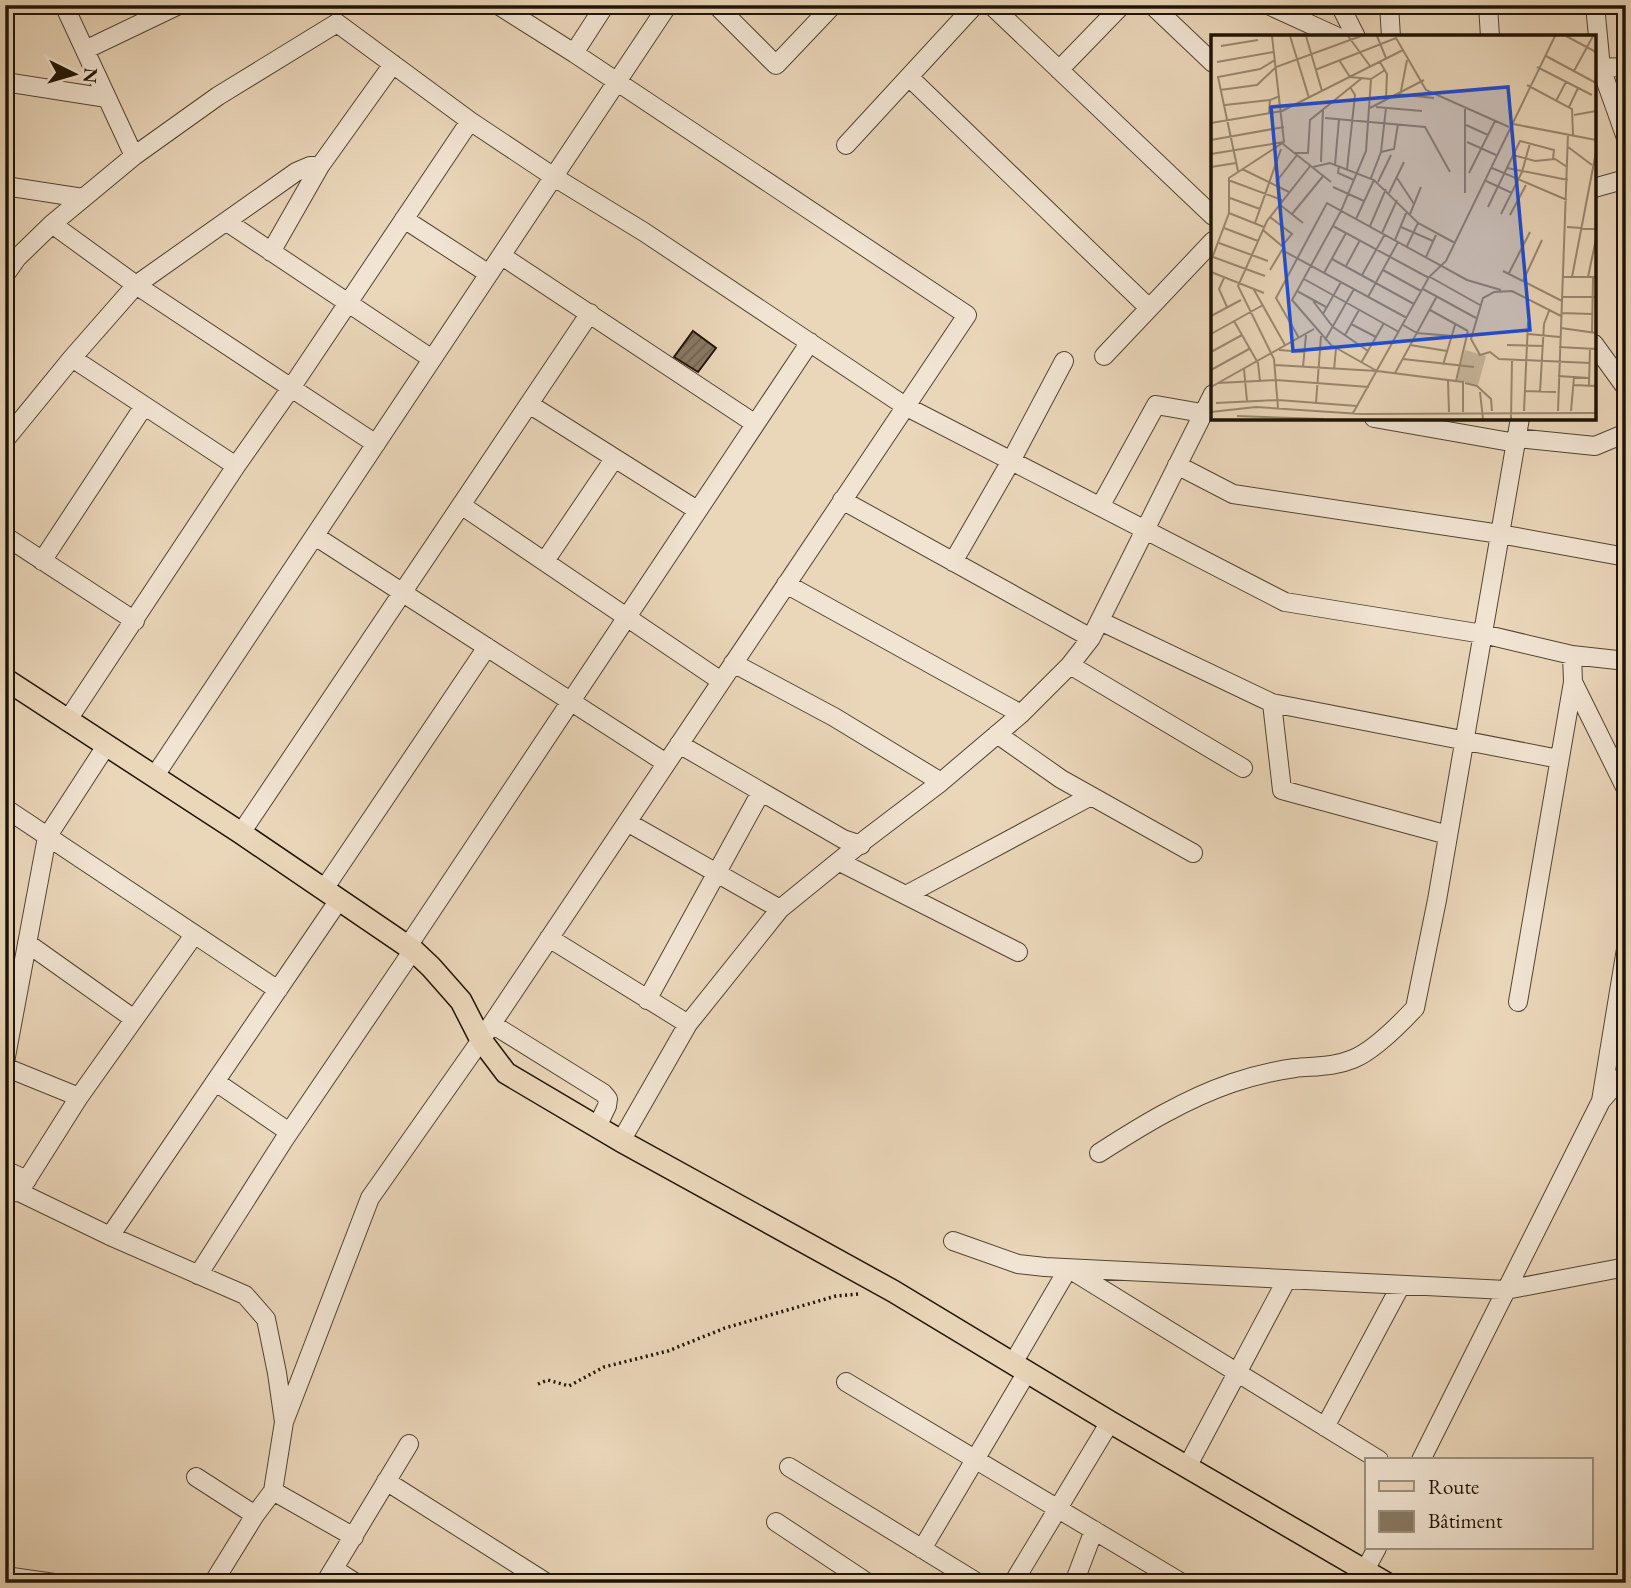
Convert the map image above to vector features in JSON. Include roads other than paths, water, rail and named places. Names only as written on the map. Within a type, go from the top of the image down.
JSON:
[{"type":"main road","points":[[5,680],[241,833],[410,948],[439,975],[486,1032],[506,1073],[621,1141],[892,1291],[1386,1583]]},
{"type":"street","points":[[64,5],[134,156]]},
{"type":"street","points":[[85,50],[179,5]]},
{"type":"street","points":[[213,1583],[254,1515],[273,1492],[284,1422],[370,1198],[486,1032],[967,315],[498,5]]},
{"type":"street","points":[[574,53],[605,5]]},
{"type":"street","points":[[154,777],[668,5]]},
{"type":"street","points":[[716,5],[776,65],[832,5]]},
{"type":"street","points":[[846,145],[975,5]]},
{"type":"street","points":[[991,5],[1010,13],[1059,70],[1211,214]]},
{"type":"street","points":[[1059,70],[1122,5]]},
{"type":"street","points":[[1152,5],[1211,62]]},
{"type":"street","points":[[1268,5],[1334,35]]},
{"type":"street","points":[[1340,5],[1355,35]]},
{"type":"street","points":[[1389,5],[1391,35]]},
{"type":"street","points":[[1488,5],[1490,35]]},
{"type":"street","points":[[1595,5],[1596,35]]},
{"type":"street","points":[[5,275],[17,258],[52,224],[134,156],[218,96],[337,23],[470,121],[905,406],[1285,602],[1483,634],[1572,655],[1626,661]]},
{"type":"street","points":[[1596,36],[1597,68],[1626,138]]},
{"type":"street","points":[[271,252],[320,166],[393,64]]},
{"type":"street","points":[[1597,68],[1626,67]]},
{"type":"street","points":[[909,77],[1149,307]]},
{"type":"street","points":[[5,82],[107,98]]},
{"type":"street","points":[[66,721],[470,121]]},
{"type":"street","points":[[5,440],[136,285],[296,172],[310,166],[320,166]]},
{"type":"street","points":[[1596,187],[1626,179]]},
{"type":"street","points":[[5,186],[83,198]]},
{"type":"street","points":[[404,219],[489,274]]},
{"type":"street","points":[[227,222],[432,359]]},
{"type":"street","points":[[52,224],[136,285],[376,444]]},
{"type":"street","points":[[1104,356],[1211,243]]},
{"type":"street","points":[[502,256],[754,423]]},
{"type":"street","points":[[241,833],[590,313]]},
{"type":"street","points":[[198,1275],[754,423],[810,342]]},
{"type":"street","points":[[1596,347],[1626,388]]},
{"type":"street","points":[[72,358],[236,466]]},
{"type":"street","points":[[953,562],[1064,361]]},
{"type":"street","points":[[621,1141],[688,1024],[780,909],[941,782],[1021,714],[1070,665],[1091,638],[1100,621],[1211,397]]},
{"type":"street","points":[[529,404],[697,510]]},
{"type":"street","points":[[1101,505],[1156,405],[1202,413]]},
{"type":"street","points":[[42,561],[144,406]]},
{"type":"street","points":[[1386,420],[1516,441],[1595,446],[1626,433]]},
{"type":"street","points":[[1099,1153],[1143,1125],[1228,1085],[1277,1071],[1327,1066],[1356,1059],[1415,1008],[1448,835],[1520,420]]},
{"type":"street","points":[[545,561],[614,459]]},
{"type":"street","points":[[1177,465],[1233,494],[1500,534],[1626,557]]},
{"type":"street","points":[[842,500],[1091,638]]},
{"type":"street","points":[[461,505],[721,681]]},
{"type":"street","points":[[5,536],[135,621]]},
{"type":"street","points":[[315,536],[666,763]]},
{"type":"street","points":[[786,584],[1021,714]]},
{"type":"street","points":[[1100,621],[1272,703],[1559,759]]},
{"type":"street","points":[[110,1236],[278,990],[332,895],[487,647]]},
{"type":"street","points":[[1518,1002],[1573,682],[1572,655]]},
{"type":"street","points":[[733,663],[834,717],[941,782]]},
{"type":"street","points":[[1070,665],[1243,768]]},
{"type":"street","points":[[1573,682],[1620,764],[1626,789]]},
{"type":"street","points":[[1272,703],[1283,790],[1448,835]]},
{"type":"street","points":[[997,734],[1061,779],[1193,853]]},
{"type":"street","points":[[679,744],[843,839],[861,845]]},
{"type":"street","points":[[79,1097],[5,1064],[47,837],[106,746]]},
{"type":"street","points":[[647,1000],[761,792]]},
{"type":"street","points":[[908,894],[1091,796]]},
{"type":"street","points":[[5,808],[278,990]]},
{"type":"street","points":[[627,822],[780,909]]},
{"type":"street","points":[[841,862],[1017,951]]},
{"type":"street","points":[[17,1188],[194,935]]},
{"type":"street","points":[[549,938],[688,1024]]},
{"type":"street","points":[[27,943],[134,1019]]},
{"type":"street","points":[[1601,1101],[1626,949]]},
{"type":"street","points":[[486,1032],[603,1093],[608,1099],[607,1106],[597,1127]]},
{"type":"street","points":[[1422,1458],[1601,1101],[1626,1072]]},
{"type":"street","points":[[216,1082],[289,1132]]},
{"type":"street","points":[[5,1170],[17,1188],[110,1236],[245,1295],[266,1319],[284,1422]]},
{"type":"street","points":[[953,1241],[1018,1264],[1068,1269],[1506,1290],[1626,1267]]},
{"type":"street","points":[[922,1549],[975,1459],[1068,1269]]},
{"type":"street","points":[[1068,1269],[1376,1458]]},
{"type":"street","points":[[1187,1467],[1287,1279]]},
{"type":"street","points":[[1325,1427],[1401,1285]]},
{"type":"street","points":[[846,1382],[1178,1582]]},
{"type":"street","points":[[1013,1583],[1110,1422]]},
{"type":"street","points":[[356,1583],[329,1576],[409,1444]]},
{"type":"street","points":[[789,1467],[978,1583]]},
{"type":"street","points":[[196,1477],[254,1515]]},
{"type":"street","points":[[386,1481],[547,1583]]},
{"type":"street","points":[[273,1492],[354,1537]]},
{"type":"street","points":[[776,1521],[868,1583]]},
{"type":"street","points":[[1074,1583],[1094,1530]]},
{"type":"street","points":[[1366,1570],[1376,1550]]},
{"type":"street","points":[[5,1576],[54,1583]]}]
